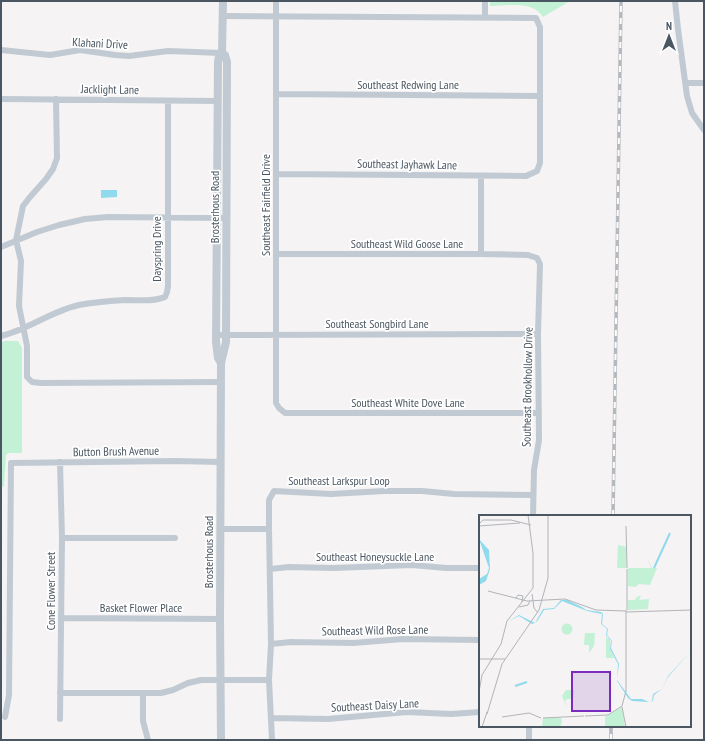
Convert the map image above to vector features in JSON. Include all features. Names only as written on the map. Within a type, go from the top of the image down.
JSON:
[{"type":"street","name":"Brosterhous Road","points":[[221,740],[221,363],[224,353],[226,334],[218,62],[219,56],[222,53],[223,1]]},
{"type":"street","name":"Southeast Fairfield Drive","points":[[276,1],[276,403],[279,408]]},
{"type":"street","points":[[485,1],[485,18]]},
{"type":"street","points":[[675,1],[687,96],[692,113],[704,130]]},
{"type":"street","points":[[223,16],[536,18],[540,27],[540,96]]},
{"type":"street","name":"Klahani Drive","points":[[1,50],[50,55],[80,50],[116,56],[129,56],[168,51],[222,53]]},
{"type":"street","name":"Brosterhous Road","points":[[221,363],[218,358],[216,335],[228,62],[222,53]]},
{"type":"street","points":[[686,83],[704,83]]},
{"type":"street","name":"Southeast Redwing Lane","points":[[276,94],[540,96]]},
{"type":"street","name":"Southeast Jayhawk Lane","points":[[276,174],[526,176],[537,171],[540,163],[540,96]]},
{"type":"street","name":"Jacklight Lane","points":[[1,98],[218,101]]},
{"type":"street","points":[[56,99],[57,158],[53,169],[46,179],[23,206],[16,240],[21,261],[19,306],[27,346],[27,377],[32,382],[221,382]]},
{"type":"street","name":"Dayspring Drive","points":[[1,336],[24,328],[58,312],[77,306],[98,302],[154,300],[165,297],[168,286],[168,101]]},
{"type":"street","points":[[481,176],[481,254]]},
{"type":"street","points":[[1,247],[16,240],[59,225],[85,219],[108,217],[222,218]]},
{"type":"street","name":"Southeast Wild Goose Lane","points":[[276,254],[481,254],[528,255],[537,258]]},
{"type":"street","name":"Southeast Brookhollow Drive","points":[[533,515],[534,470],[539,440],[538,334],[540,264],[537,258]]},
{"type":"street","name":"Southeast Songbird Lane","points":[[216,335],[538,334]]},
{"type":"street","name":"Southeast White Dove Lane","points":[[279,408],[285,413],[539,414]]},
{"type":"street","name":"Cone Flower Street","points":[[60,462],[62,538],[60,719]]},
{"type":"street","name":"Button Brush Avenue","points":[[5,717],[9,695],[11,463],[221,462]]},
{"type":"street","name":"Southeast Larkspur Loop","points":[[272,740],[269,680],[271,644],[269,500],[274,491],[331,494],[384,491],[422,491],[454,494],[533,495]]},
{"type":"street","points":[[220,529],[269,529]]},
{"type":"street","points":[[62,538],[175,538]]},
{"type":"street","name":"Southeast Honeysuckle Lane","points":[[270,569],[289,567],[334,568],[412,565],[446,568],[479,568]]},
{"type":"street","name":"Basket Flower Place","points":[[61,618],[220,619]]},
{"type":"street","name":"Southeast Wild Rose Lane","points":[[271,644],[291,642],[354,643],[403,639],[479,640]]},
{"type":"street","points":[[60,693],[161,693],[201,680],[269,680]]},
{"type":"street","points":[[143,694],[143,721],[148,740]]},
{"type":"street","name":"Southeast Daisy Lane","points":[[271,718],[328,719],[407,712],[451,714],[479,712]]},
{"type":"street","points":[[529,727],[530,740]]},
{"type":"green space","points":[[490,1],[570,1],[543,17],[533,8],[519,5],[490,6]]},
{"type":"green space","points":[[18,341],[22,348],[22,453],[8,453],[6,455],[4,486],[1,488],[1,342]]},
{"type":"water","points":[[101,190],[117,190],[117,197],[101,198]]},
{"type":"railway","points":[[613,515],[621,1]]},
{"type":"railway","points":[[611,727],[611,740]]}]
